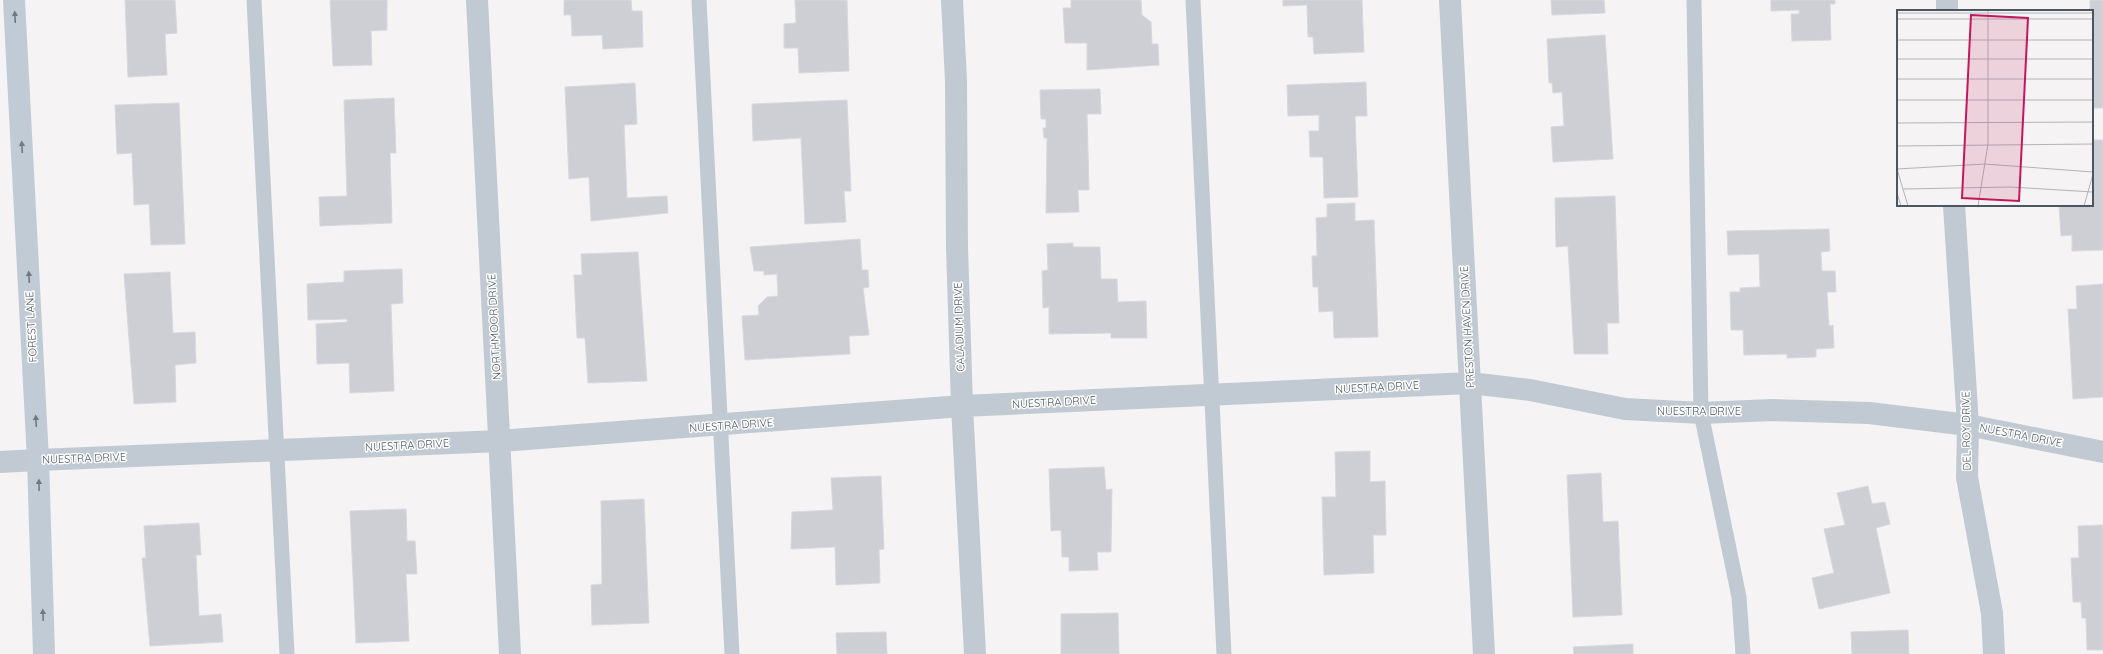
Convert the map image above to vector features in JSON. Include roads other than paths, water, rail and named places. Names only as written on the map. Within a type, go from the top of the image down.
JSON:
[{"type":"main road","name":"FOREST LANE","points":[[14,0],[38,460],[44,654]]},
{"type":"street","name":"NORTHMOOR DRIVE","points":[[477,0],[510,654]]},
{"type":"street","name":"CALADIUM DRIVE","points":[[952,0],[956,81],[957,247],[962,406],[975,654]]},
{"type":"street","name":"PRESTON HAVEN DRIVE","points":[[1450,0],[1484,654]]},
{"type":"street","name":"DEL ROY DRIVE","points":[[1954,206],[1968,425],[1967,477],[1992,613],[1994,654]]},
{"type":"street","name":"NUESTRA DRIVE","points":[[0,462],[500,441],[720,426],[962,406],[1470,383],[1530,390],[1625,409],[1701,413],[1773,410],[1869,413],[1968,425],[2103,452]]},
{"type":"lane","points":[[254,0],[287,654]]},
{"type":"lane","points":[[699,0],[732,654]]},
{"type":"lane","points":[[1193,0],[1213,394],[1224,654]]},
{"type":"lane","points":[[1694,0],[1701,413],[1739,597],[1743,654]]}]
